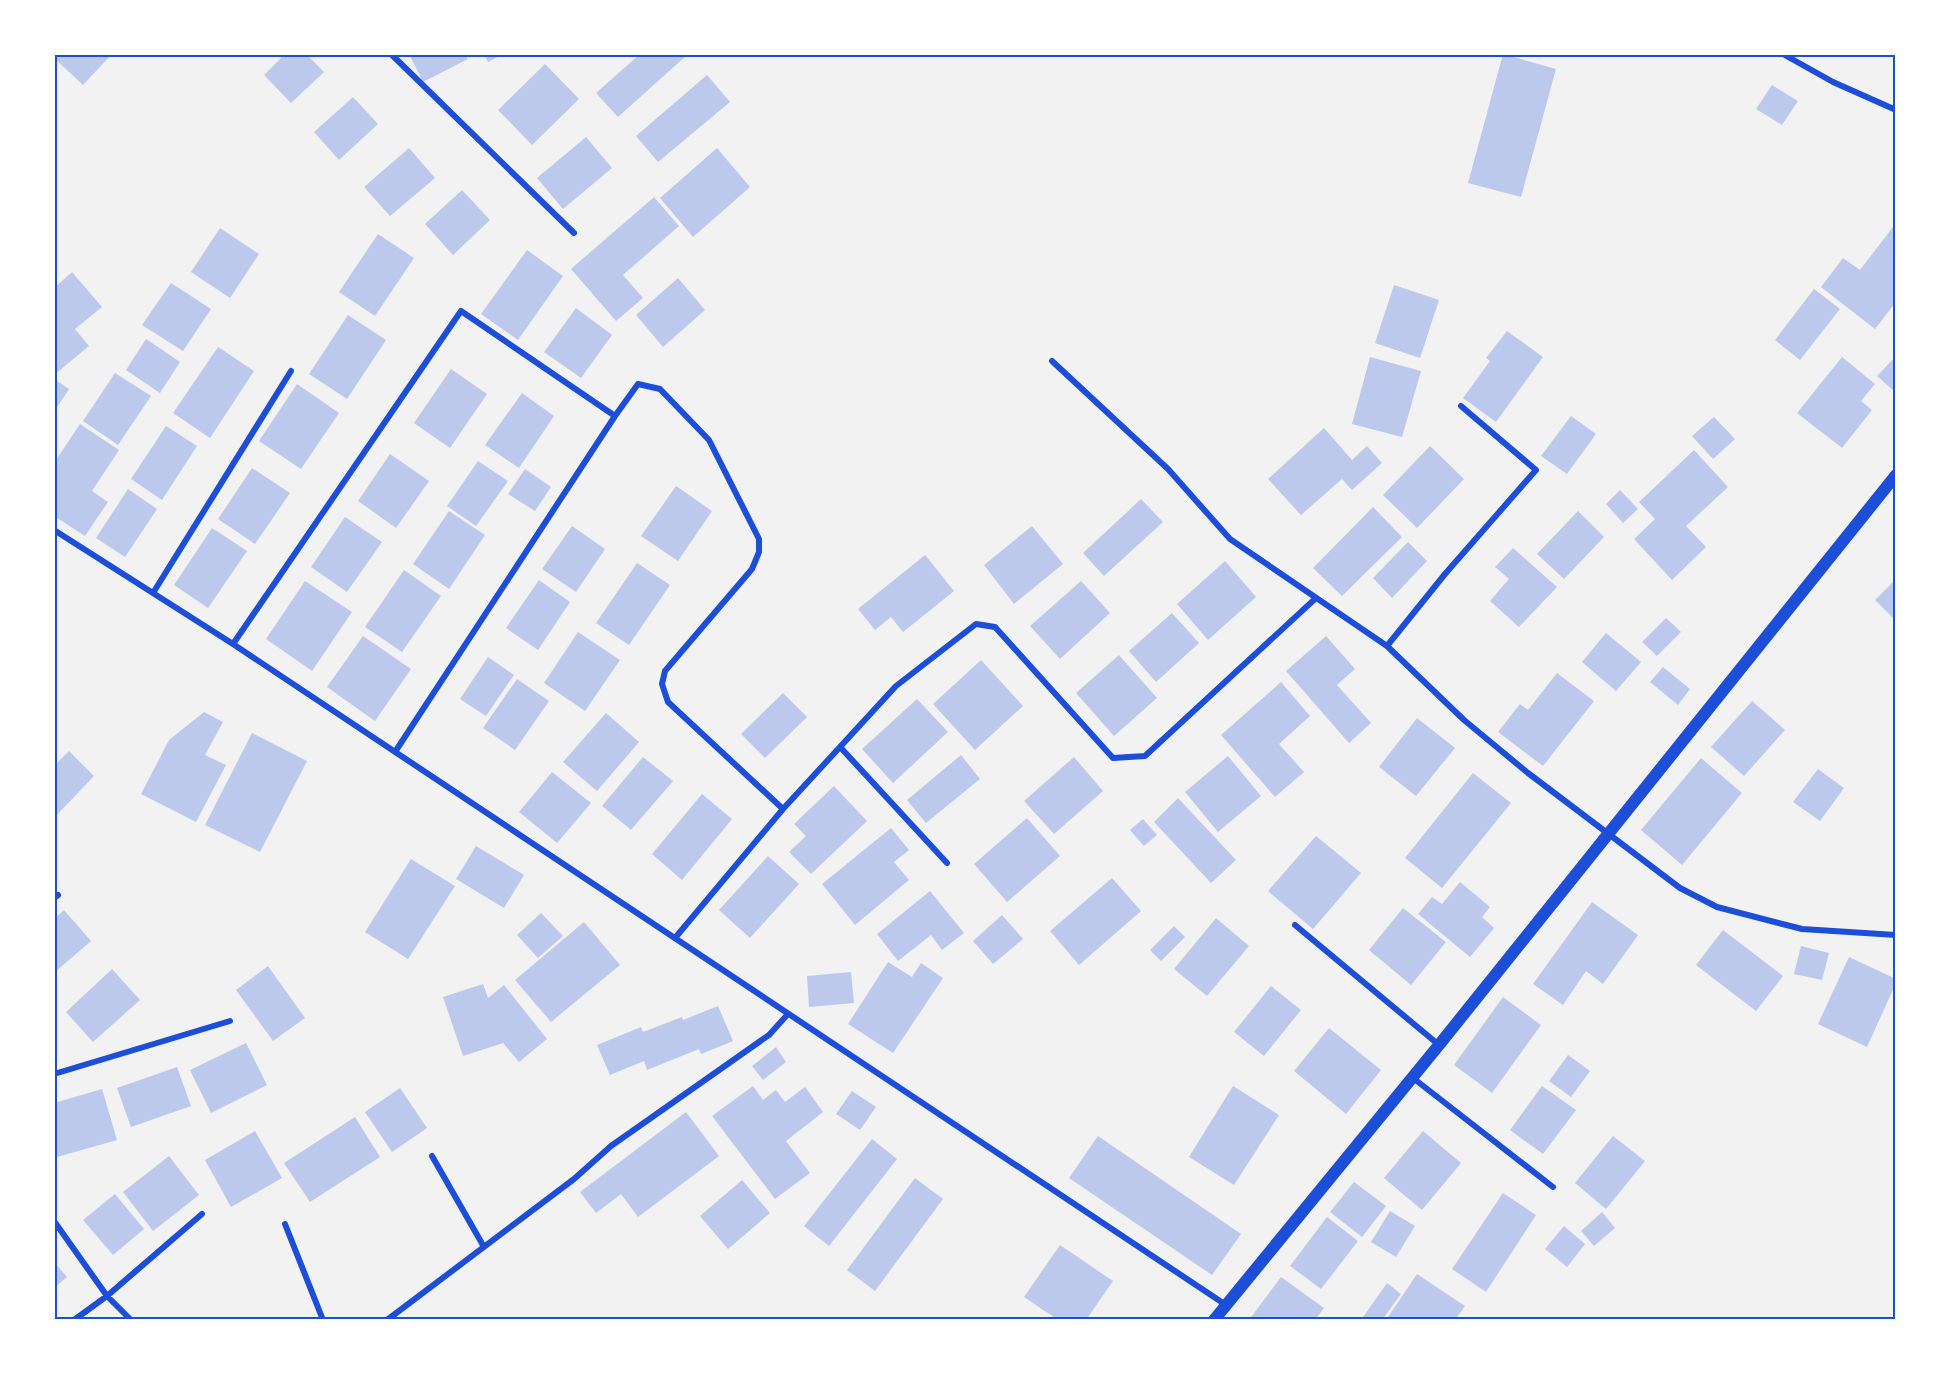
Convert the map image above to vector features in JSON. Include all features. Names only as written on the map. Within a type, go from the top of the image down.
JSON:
[{"type":"main road","points":[[1214,1320],[1439,1045],[1896,475]]},
{"type":"street","points":[[391,54],[573,233]]},
{"type":"street","points":[[1783,54],[1833,82],[1896,110]]},
{"type":"street","points":[[233,644],[462,312],[615,416]]},
{"type":"street","points":[[1052,361],[1168,469],[1230,539],[1387,646],[1464,720],[1528,773],[1680,888],[1717,907],[1802,929],[1896,935]]},
{"type":"street","points":[[153,593],[291,371]]},
{"type":"street","points":[[395,752],[638,384],[660,389],[709,440],[759,539],[759,552],[752,569],[665,671],[662,684],[668,702],[783,809]]},
{"type":"street","points":[[1387,646],[1445,574],[1536,470],[1461,406]]},
{"type":"street","points":[[54,530],[233,644],[1226,1305]]},
{"type":"street","points":[[675,938],[783,809],[896,687],[976,624],[995,627],[1113,758],[1145,756],[1316,598]]},
{"type":"street","points":[[841,748],[947,863]]},
{"type":"street","points":[[1294,925],[1439,1045]]},
{"type":"street","points":[[387,1320],[574,1179],[612,1146],[769,1035],[788,1014]]},
{"type":"street","points":[[54,1074],[230,1021]]},
{"type":"street","points":[[1413,1077],[1552,1188]]},
{"type":"street","points":[[432,1156],[484,1247]]},
{"type":"street","points":[[74,1320],[107,1296],[202,1214]]},
{"type":"street","points":[[54,1221],[107,1296],[131,1320]]},
{"type":"street","points":[[285,1224],[323,1320]]},
{"type":"building","points":[[54,54],[112,54],[83,85],[54,58]]},
{"type":"building","points":[[285,54],[306,54],[324,72],[291,103],[264,75]]},
{"type":"building","points":[[409,54],[465,54],[468,59],[423,82]]},
{"type":"building","points":[[484,54],[503,54],[488,62]]},
{"type":"building","points":[[640,54],[685,54],[686,56],[618,117],[596,93]]},
{"type":"building","points":[[1503,54],[1556,69],[1521,197],[1468,183]]},
{"type":"building","points":[[545,64],[579,99],[532,145],[498,110]]},
{"type":"building","points":[[707,75],[730,102],[658,162],[636,136]]},
{"type":"building","points":[[1772,85],[1798,101],[1782,125],[1756,109]]},
{"type":"building","points":[[353,97],[378,124],[339,160],[314,132]]},
{"type":"building","points":[[586,137],[612,168],[563,209],[537,178]]},
{"type":"building","points":[[409,148],[435,178],[390,216],[364,187]]},
{"type":"building","points":[[717,148],[750,187],[693,237],[660,198]]},
{"type":"building","points":[[462,190],[490,220],[453,255],[425,224]]},
{"type":"building","points":[[654,197],[679,226],[623,275],[643,298],[616,321],[571,269]]},
{"type":"building","points":[[1896,223],[1896,302],[1875,329],[1821,287],[1843,258],[1860,270]]},
{"type":"building","points":[[220,228],[259,254],[230,298],[191,272]]},
{"type":"building","points":[[378,234],[414,258],[375,316],[339,292]]},
{"type":"building","points":[[527,250],[563,276],[518,340],[481,314]]},
{"type":"building","points":[[72,272],[102,307],[75,329],[89,346],[54,375],[54,288]]},
{"type":"building","points":[[678,278],[705,310],[663,347],[636,315]]},
{"type":"building","points":[[171,283],[211,309],[183,351],[142,325]]},
{"type":"building","points":[[1394,285],[1439,300],[1420,358],[1375,343]]},
{"type":"building","points":[[1814,289],[1840,309],[1800,360],[1775,340]]},
{"type":"building","points":[[576,308],[612,335],[581,378],[544,352]]},
{"type":"building","points":[[348,315],[386,340],[347,399],[309,374]]},
{"type":"building","points":[[1507,331],[1543,357],[1496,422],[1463,398],[1490,361],[1486,358]]},
{"type":"building","points":[[146,339],[180,362],[160,393],[126,370]]},
{"type":"building","points":[[218,347],[254,371],[210,438],[173,413]]},
{"type":"building","points":[[1896,356],[1896,393],[1877,376]]},
{"type":"building","points":[[1370,357],[1421,371],[1402,437],[1352,424]]},
{"type":"building","points":[[1842,357],[1875,384],[1861,401],[1872,410],[1842,448],[1797,413]]},
{"type":"building","points":[[451,369],[487,394],[450,448],[414,423]]},
{"type":"building","points":[[115,373],[151,396],[118,445],[83,421]]},
{"type":"building","points":[[54,379],[69,389],[54,412]]},
{"type":"building","points":[[297,384],[339,413],[301,469],[259,441]]},
{"type":"building","points":[[522,393],[554,416],[519,468],[485,445]]},
{"type":"building","points":[[1571,416],[1596,434],[1567,474],[1541,456]]},
{"type":"building","points":[[1714,417],[1735,439],[1713,459],[1692,436]]},
{"type":"building","points":[[80,424],[119,450],[92,491],[108,502],[85,536],[54,516],[54,463]]},
{"type":"building","points":[[166,426],[197,446],[162,500],[131,479]]},
{"type":"building","points":[[1324,428],[1352,460],[1367,446],[1382,463],[1352,490],[1342,479],[1301,515],[1268,479]]},
{"type":"building","points":[[1430,446],[1464,479],[1417,528],[1383,495]]},
{"type":"building","points":[[1694,450],[1728,487],[1686,526],[1706,547],[1672,580],[1634,539],[1655,519],[1639,502]]},
{"type":"building","points":[[390,454],[429,481],[396,528],[358,501]]},
{"type":"building","points":[[478,461],[508,481],[476,526],[447,506]]},
{"type":"building","points":[[252,468],[290,493],[255,544],[218,519]]},
{"type":"building","points":[[525,469],[551,487],[535,511],[508,494]]},
{"type":"building","points":[[676,486],[712,511],[678,561],[641,536]]},
{"type":"building","points":[[128,489],[157,509],[125,557],[96,538]]},
{"type":"building","points":[[1620,490],[1638,509],[1623,523],[1606,504]]},
{"type":"building","points":[[1141,499],[1163,522],[1104,576],[1083,553]]},
{"type":"building","points":[[1373,507],[1402,537],[1342,596],[1313,568]]},
{"type":"building","points":[[449,511],[485,535],[449,589],[413,564]]},
{"type":"building","points":[[1578,511],[1604,537],[1564,579],[1537,554]]},
{"type":"building","points":[[345,517],[382,542],[347,592],[311,567]]},
{"type":"building","points":[[572,526],[605,549],[576,592],[542,569]]},
{"type":"building","points":[[1032,526],[1063,564],[1014,604],[984,565]]},
{"type":"building","points":[[212,528],[247,551],[208,608],[174,585]]},
{"type":"building","points":[[1408,542],[1427,561],[1392,598],[1373,578]]},
{"type":"building","points":[[1513,548],[1557,587],[1519,627],[1490,601],[1509,579],[1495,567]]},
{"type":"building","points":[[925,555],[954,591],[903,632],[891,617],[875,630],[858,609]]},
{"type":"building","points":[[1225,561],[1256,597],[1208,640],[1177,604]]},
{"type":"building","points":[[637,563],[670,585],[629,645],[596,623]]},
{"type":"building","points":[[404,570],[441,596],[402,652],[365,627]]},
{"type":"building","points":[[1896,579],[1896,621],[1875,600]]},
{"type":"building","points":[[539,580],[570,602],[538,650],[506,628]]},
{"type":"building","points":[[305,581],[352,612],[312,671],[266,639]]},
{"type":"building","points":[[1081,581],[1110,613],[1060,659],[1030,626]]},
{"type":"building","points":[[1172,613],[1199,643],[1156,682],[1129,651]]},
{"type":"building","points":[[1666,618],[1681,632],[1657,656],[1642,642]]},
{"type":"building","points":[[578,632],[620,660],[585,711],[544,683]]},
{"type":"building","points":[[1606,633],[1641,662],[1616,691],[1582,662]]},
{"type":"building","points":[[363,636],[411,669],[375,721],[327,687]]},
{"type":"building","points":[[1326,636],[1355,669],[1337,685],[1371,723],[1349,743],[1286,671]]},
{"type":"building","points":[[1119,655],[1157,698],[1114,736],[1076,693]]},
{"type":"building","points":[[488,657],[514,675],[486,716],[460,699]]},
{"type":"building","points":[[981,660],[1023,706],[975,750],[933,704]]},
{"type":"building","points":[[1663,667],[1690,689],[1678,705],[1650,682]]},
{"type":"building","points":[[1557,673],[1594,701],[1543,766],[1498,732],[1520,704],[1528,710]]},
{"type":"building","points":[[517,679],[549,701],[515,750],[483,728]]},
{"type":"building","points":[[1281,682],[1310,716],[1279,744],[1304,772],[1275,797],[1221,735]]},
{"type":"building","points":[[783,693],[807,717],[765,758],[741,734]]},
{"type":"building","points":[[917,699],[948,732],[893,783],[862,749]]},
{"type":"building","points":[[1752,701],[1785,730],[1744,776],[1711,747]]},
{"type":"building","points":[[204,712],[223,722],[205,755],[226,765],[196,822],[141,794],[169,740]]},
{"type":"building","points":[[606,713],[639,742],[597,791],[563,762]]},
{"type":"building","points":[[1417,718],[1455,748],[1416,796],[1379,767]]},
{"type":"building","points":[[252,733],[307,761],[260,852],[205,825]]},
{"type":"building","points":[[69,751],[94,776],[54,818],[54,766]]},
{"type":"building","points":[[961,755],[980,779],[926,823],[907,800]]},
{"type":"building","points":[[1228,756],[1261,796],[1218,832],[1185,792]]},
{"type":"building","points":[[643,757],[673,781],[631,830],[602,806]]},
{"type":"building","points":[[1074,757],[1103,791],[1054,834],[1024,801]]},
{"type":"building","points":[[1701,758],[1742,793],[1682,865],[1641,830]]},
{"type":"building","points":[[1818,769],[1844,788],[1820,821],[1793,802]]},
{"type":"building","points":[[552,772],[591,803],[557,843],[519,812]]},
{"type":"building","points":[[1473,773],[1511,803],[1442,888],[1405,858]]},
{"type":"building","points":[[834,786],[867,821],[811,874],[789,852],[806,836],[794,824]]},
{"type":"building","points":[[702,794],[732,819],[682,880],[652,854]]},
{"type":"building","points":[[1178,798],[1236,860],[1211,883],[1154,822]]},
{"type":"building","points":[[1027,818],[1060,856],[1007,902],[974,864]]},
{"type":"building","points":[[1143,819],[1157,835],[1144,846],[1130,830]]},
{"type":"building","points":[[891,828],[909,850],[894,862],[909,880],[855,925],[822,884]]},
{"type":"building","points":[[1316,836],[1361,873],[1313,929],[1268,891]]},
{"type":"building","points":[[476,846],[524,875],[504,908],[456,879]]},
{"type":"building","points":[[768,856],[799,884],[750,938],[719,910]]},
{"type":"building","points":[[411,859],[455,886],[408,959],[365,932]]},
{"type":"building","points":[[1112,878],[1141,911],[1079,965],[1050,931]]},
{"type":"building","points":[[1460,882],[1490,907],[1482,917],[1494,928],[1470,957],[1418,914],[1432,897],[1442,904]]},
{"type":"building","points":[[930,891],[964,933],[942,950],[931,935],[898,961],[877,934]]},
{"type":"building","points":[[1592,902],[1638,935],[1603,984],[1586,971],[1563,1005],[1533,984]]},
{"type":"building","points":[[1403,908],[1446,942],[1411,985],[1369,950]]},
{"type":"building","points":[[64,910],[91,941],[54,973],[54,919]]},
{"type":"building","points":[[541,913],[563,936],[538,958],[517,935]]},
{"type":"building","points":[[1002,915],[1023,939],[993,964],[973,941]]},
{"type":"building","points":[[1216,918],[1249,946],[1207,996],[1174,969]]},
{"type":"building","points":[[584,922],[620,965],[551,1022],[515,980]]},
{"type":"building","points":[[1174,926],[1185,937],[1161,961],[1150,950]]},
{"type":"building","points":[[1723,930],[1783,976],[1756,1011],[1696,965]]},
{"type":"building","points":[[1801,946],[1829,953],[1822,980],[1794,974]]},
{"type":"building","points":[[1849,957],[1896,979],[1867,1047],[1818,1024]]},
{"type":"building","points":[[888,962],[912,977],[921,963],[943,978],[893,1053],[848,1024]]},
{"type":"building","points":[[268,966],[305,1018],[273,1041],[236,990]]},
{"type":"building","points":[[112,969],[140,1000],[93,1042],[66,1012]]},
{"type":"building","points":[[851,972],[854,1003],[809,1007],[807,976]]},
{"type":"building","points":[[483,984],[488,998],[504,985],[547,1039],[519,1062],[503,1043],[463,1056],[443,997]]},
{"type":"building","points":[[1271,986],[1301,1010],[1264,1056],[1234,1032]]},
{"type":"building","points":[[1503,997],[1541,1025],[1492,1093],[1454,1065]]},
{"type":"building","points":[[718,1006],[733,1041],[701,1054],[699,1049],[647,1070],[644,1061],[610,1075],[597,1045],[641,1027],[643,1032]]},
{"type":"building","points":[[1329,1028],[1381,1070],[1346,1114],[1294,1071]]},
{"type":"building","points":[[246,1043],[267,1085],[211,1113],[190,1070]]},
{"type":"building","points":[[776,1047],[786,1062],[763,1080],[752,1066]]},
{"type":"building","points":[[1568,1055],[1590,1071],[1571,1097],[1549,1081]]},
{"type":"building","points":[[177,1067],[191,1106],[131,1127],[117,1088]]},
{"type":"building","points":[[753,1086],[763,1100],[776,1090],[785,1102],[805,1087],[823,1112],[786,1141],[810,1173],[775,1199],[712,1116]]},
{"type":"building","points":[[1233,1086],[1279,1115],[1234,1185],[1189,1157]]},
{"type":"building","points":[[1542,1086],[1576,1110],[1543,1154],[1510,1130]]},
{"type":"building","points":[[400,1088],[427,1128],[392,1152],[365,1112]]},
{"type":"building","points":[[102,1089],[117,1140],[57,1157],[54,1148],[54,1103]]},
{"type":"building","points":[[852,1091],[876,1107],[860,1130],[836,1114]]},
{"type":"building","points":[[686,1112],[719,1156],[638,1217],[621,1194],[596,1213],[580,1192]]},
{"type":"building","points":[[355,1117],[380,1157],[310,1202],[284,1163]]},
{"type":"building","points":[[255,1131],[282,1178],[231,1207],[205,1160]]},
{"type":"building","points":[[1423,1131],[1461,1163],[1422,1210],[1384,1178]]},
{"type":"building","points":[[1098,1136],[1241,1234],[1212,1275],[1069,1178]]},
{"type":"building","points":[[1613,1136],[1645,1161],[1606,1209],[1575,1183]]},
{"type":"building","points":[[872,1139],[897,1159],[829,1246],[804,1226]]},
{"type":"building","points":[[169,1156],[199,1195],[153,1231],[123,1192]]},
{"type":"building","points":[[915,1178],[943,1199],[875,1291],[847,1270]]},
{"type":"building","points":[[742,1180],[770,1213],[728,1249],[700,1216]]},
{"type":"building","points":[[1354,1182],[1386,1206],[1362,1237],[1330,1212]]},
{"type":"building","points":[[1503,1193],[1536,1215],[1486,1292],[1452,1269]]},
{"type":"building","points":[[115,1194],[144,1229],[113,1255],[83,1220]]},
{"type":"building","points":[[1390,1211],[1415,1226],[1396,1257],[1371,1242]]},
{"type":"building","points":[[1602,1212],[1615,1228],[1594,1246],[1581,1231]]},
{"type":"building","points":[[1327,1217],[1358,1241],[1321,1289],[1290,1266]]},
{"type":"building","points":[[1564,1226],[1585,1244],[1567,1267],[1545,1249]]},
{"type":"building","points":[[1060,1245],[1113,1281],[1086,1320],[1058,1320],[1024,1297]]},
{"type":"building","points":[[54,1262],[67,1277],[54,1288]]},
{"type":"building","points":[[1417,1274],[1465,1306],[1455,1320],[1386,1320]]},
{"type":"building","points":[[1281,1277],[1324,1308],[1315,1320],[1249,1320]]},
{"type":"building","points":[[1387,1283],[1401,1294],[1382,1320],[1361,1320]]}]
